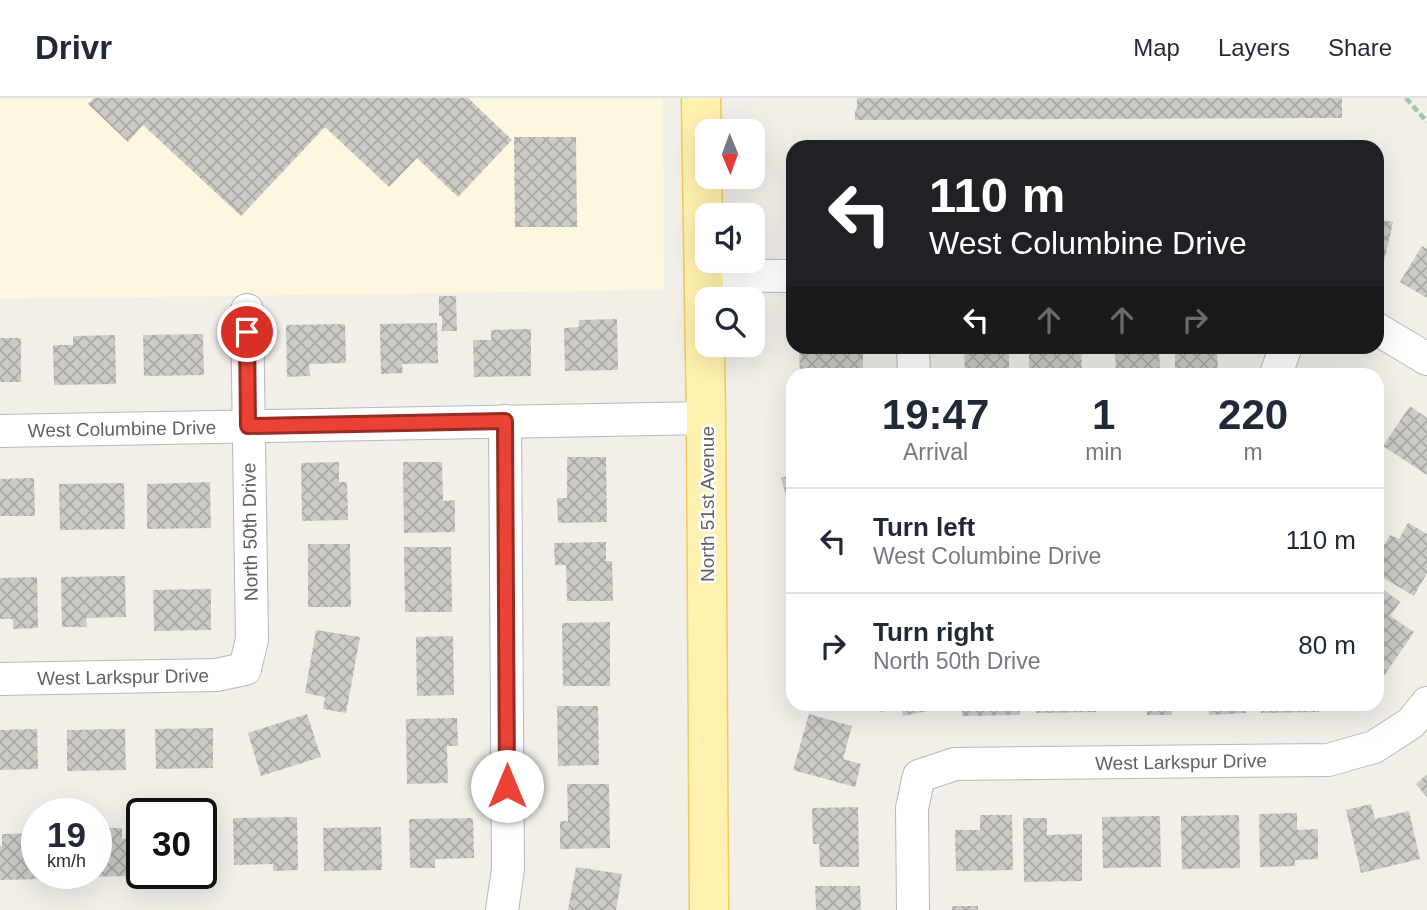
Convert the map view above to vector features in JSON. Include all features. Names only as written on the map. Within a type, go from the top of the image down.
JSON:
[{"type":"main road","name":"North 51st Avenue","points":[[701,98],[709,910]]},
{"type":"street","points":[[704,275],[786,276]]},
{"type":"street","name":"North 50th Drive","points":[[245,669],[252,639],[247,310]]},
{"type":"street","points":[[1384,333],[1427,359]]},
{"type":"street","name":"West Columbine Drive","points":[[0,431],[706,418]]},
{"type":"street","points":[[502,910],[508,869],[505,421]]},
{"type":"street","name":"West Larkspur Drive","points":[[0,679],[216,675],[245,669]]},
{"type":"street","name":"West Larkspur Drive","points":[[913,910],[912,808],[919,776],[955,764],[1328,760],[1374,747],[1411,723],[1427,703]]},
{"type":"path","points":[[1406,98],[1427,121]]},
{"type":"shaded area","points":[[0,98],[663,98],[664,290],[0,299]]},
{"type":"building","points":[[94,98],[468,98],[512,140],[458,197],[417,158],[389,187],[325,127],[241,216],[143,125],[128,142],[88,104]]},
{"type":"building","points":[[857,98],[1342,98],[1342,118],[855,120]]},
{"type":"building","points":[[514,137],[576,137],[577,227],[515,227]]},
{"type":"building","points":[[1384,220],[1393,222],[1384,262]]},
{"type":"building","points":[[1422,246],[1427,249],[1427,298],[1400,282]]},
{"type":"building","points":[[439,296],[456,296],[457,331],[442,331]]},
{"type":"building","points":[[617,319],[618,370],[565,371],[564,328],[579,327],[579,320]]},
{"type":"building","points":[[437,323],[438,363],[402,364],[403,373],[381,374],[380,324]]},
{"type":"building","points":[[345,324],[346,363],[309,364],[310,376],[287,377],[286,325]]},
{"type":"building","points":[[531,329],[531,376],[474,377],[473,340],[491,340],[491,330]]},
{"type":"building","points":[[203,334],[204,375],[144,376],[143,335]]},
{"type":"building","points":[[115,335],[116,384],[54,385],[53,345],[73,345],[73,336]]},
{"type":"building","points":[[0,338],[21,338],[21,382],[0,382]]},
{"type":"building","points":[[799,354],[863,354],[863,368],[800,368]]},
{"type":"building","points":[[964,354],[1009,354],[1009,368],[965,368]]},
{"type":"building","points":[[1029,354],[1081,354],[1082,368],[1029,368]]},
{"type":"building","points":[[1115,354],[1159,354],[1160,368],[1116,368]]},
{"type":"building","points":[[1175,354],[1217,354],[1218,368],[1175,368]]},
{"type":"building","points":[[1410,406],[1427,418],[1427,475],[1384,447]]},
{"type":"building","points":[[567,457],[606,457],[607,522],[558,523],[557,498],[567,498]]},
{"type":"building","points":[[339,462],[339,482],[347,482],[348,520],[302,521],[301,463]]},
{"type":"building","points":[[403,462],[442,462],[443,501],[455,500],[455,532],[404,533]]},
{"type":"building","points":[[786,476],[786,495],[781,478]]},
{"type":"building","points":[[34,478],[35,516],[0,516],[0,479]]},
{"type":"building","points":[[210,482],[211,528],[147,529],[147,484]]},
{"type":"building","points":[[124,483],[125,529],[60,530],[59,484]]},
{"type":"building","points":[[1408,523],[1427,534],[1427,573],[1414,596],[1384,578],[1384,545],[1390,535],[1399,539]]},
{"type":"building","points":[[606,542],[606,561],[612,561],[613,601],[567,601],[566,565],[555,565],[554,543]]},
{"type":"building","points":[[308,544],[350,544],[351,607],[308,607]]},
{"type":"building","points":[[404,547],[451,547],[452,612],[405,612]]},
{"type":"building","points":[[125,576],[126,617],[86,618],[87,627],[62,627],[61,577]]},
{"type":"building","points":[[37,577],[38,628],[13,629],[13,619],[0,619],[0,578]]},
{"type":"building","points":[[211,589],[211,630],[154,631],[153,590]]},
{"type":"building","points":[[1384,590],[1400,602],[1390,616],[1414,632],[1384,676]]},
{"type":"building","points":[[610,622],[610,686],[563,686],[562,623]]},
{"type":"building","points":[[316,630],[360,637],[346,713],[323,709],[325,697],[305,693]]},
{"type":"building","points":[[453,636],[454,695],[417,696],[416,637]]},
{"type":"building","points":[[557,706],[598,706],[599,765],[558,766]]},
{"type":"building","points":[[902,711],[928,711],[903,716]]},
{"type":"building","points":[[962,711],[1020,711],[1020,715],[962,716]]},
{"type":"building","points":[[1036,711],[1096,711],[1096,712]]},
{"type":"building","points":[[1147,711],[1172,711],[1172,715],[1147,715]]},
{"type":"building","points":[[1209,711],[1246,713],[1209,715]]},
{"type":"building","points":[[1261,711],[1319,712],[1261,713]]},
{"type":"building","points":[[307,714],[321,757],[261,776],[248,733]]},
{"type":"building","points":[[809,714],[852,726],[843,759],[861,764],[855,787],[793,770]]},
{"type":"building","points":[[457,718],[458,746],[447,746],[448,783],[407,784],[406,719]]},
{"type":"building","points":[[213,728],[213,768],[156,769],[155,729]]},
{"type":"building","points":[[37,729],[38,769],[0,770],[0,730]]},
{"type":"building","points":[[125,729],[126,770],[67,771],[67,730]]},
{"type":"building","points":[[1427,774],[1427,797],[1416,784]]},
{"type":"building","points":[[567,784],[609,784],[610,848],[560,849],[560,821],[568,821]]},
{"type":"building","points":[[1371,804],[1375,819],[1409,811],[1420,859],[1361,873],[1346,810]]},
{"type":"building","points":[[858,807],[859,867],[820,867],[819,844],[813,844],[812,808]]},
{"type":"building","points":[[1297,813],[1297,830],[1318,829],[1318,859],[1295,860],[1295,866],[1260,867],[1259,814]]},
{"type":"building","points":[[980,815],[1012,815],[1013,870],[956,871],[955,830],[980,830]]},
{"type":"building","points":[[1239,815],[1240,868],[1182,869],[1181,816]]},
{"type":"building","points":[[1160,816],[1161,867],[1103,868],[1102,817]]},
{"type":"building","points":[[297,817],[298,870],[273,871],[273,864],[234,865],[233,818]]},
{"type":"building","points":[[473,818],[474,858],[435,859],[435,868],[410,868],[409,819]]},
{"type":"building","points":[[1023,818],[1047,818],[1047,835],[1082,834],[1082,881],[1024,882]]},
{"type":"building","points":[[381,827],[382,870],[324,871],[323,828]]},
{"type":"building","points":[[112,828],[122,828],[122,839],[126,839],[126,876],[112,876]]},
{"type":"building","points":[[21,833],[21,879],[0,880],[2,834]]},
{"type":"building","points":[[576,867],[622,874],[616,910],[568,910]]},
{"type":"building","points":[[815,886],[860,886],[861,910],[816,910]]},
{"type":"building","points":[[952,906],[978,906],[978,910],[952,910]]},
{"type":"route","points":[[247,332],[248,426],[505,421],[507,786]]}]
